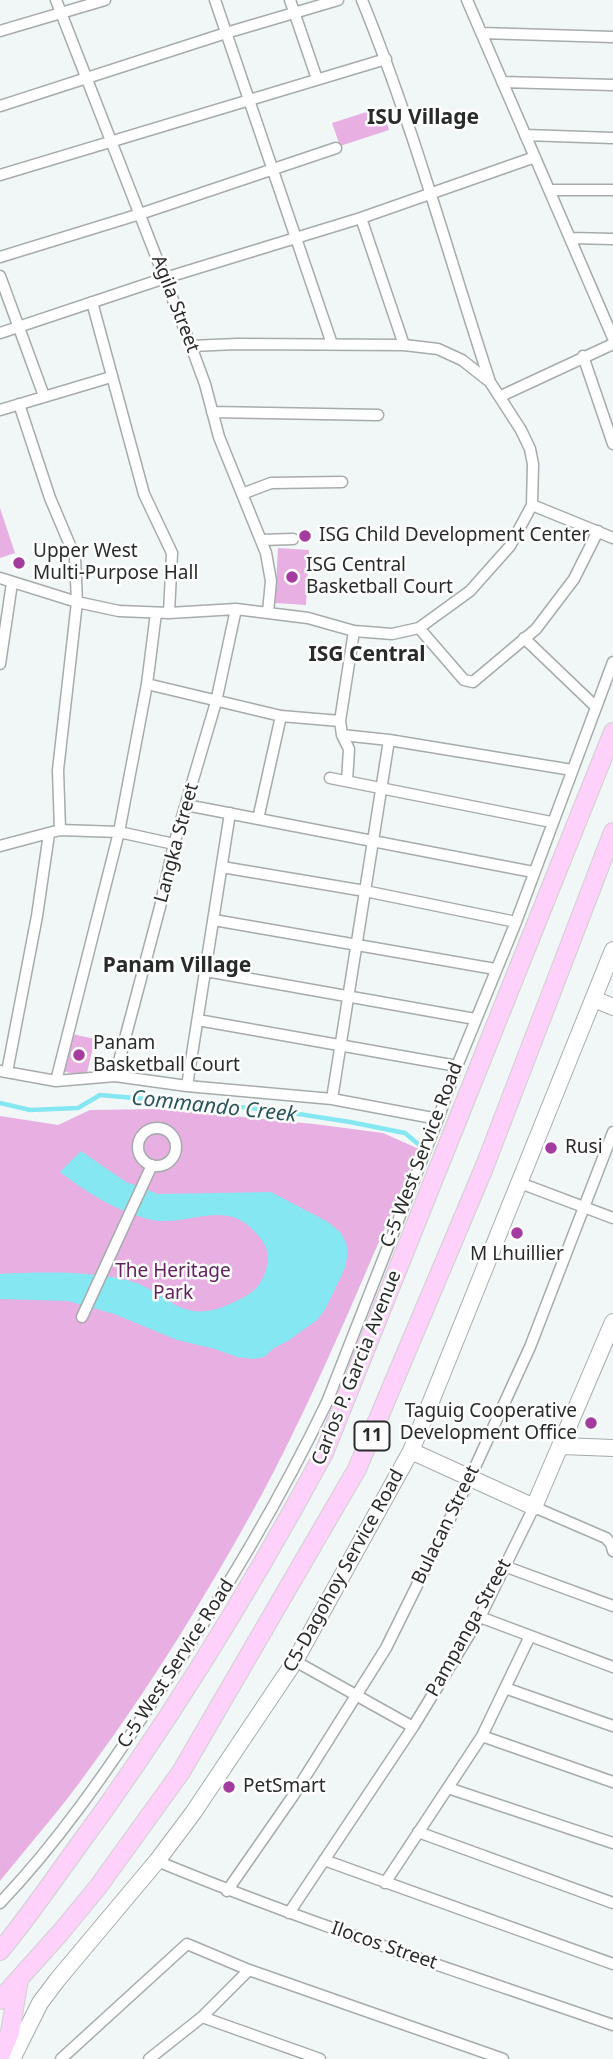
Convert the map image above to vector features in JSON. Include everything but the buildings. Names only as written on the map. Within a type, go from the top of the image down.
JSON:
[{"type":"main road","name":"Carlos P. Garcia Avenue","points":[[0,1951],[105,1810],[192,1679],[272,1550],[324,1453],[613,732]]},
{"type":"main road","name":"Carlos P. Garcia Avenue","points":[[0,2000],[98,1887],[181,1772],[357,1469],[484,1168],[613,832]]},
{"type":"main road","name":"C5-Dagohoy Service Road","points":[[12,2059],[36,2010],[58,1979],[193,1814],[299,1664],[411,1451],[613,950]]},
{"type":"main road","points":[[594,999],[613,1007]]},
{"type":"main road","name":"Pampanga Street","points":[[534,1507],[613,1322]]},
{"type":"main road","points":[[562,1446],[613,1448]]},
{"type":"main road","points":[[411,1451],[534,1507]]},
{"type":"main road","points":[[0,1931],[51,1884]]},
{"type":"main road","points":[[0,2056],[10,2032],[19,1979]]},
{"type":"street","name":"Agila Street","points":[[56,0],[191,346],[205,384],[219,438],[266,553],[271,581],[268,612]]},
{"type":"street","points":[[0,31],[105,0]]},
{"type":"street","points":[[215,0],[332,344]]},
{"type":"street","points":[[290,0],[317,79]]},
{"type":"street","points":[[0,106],[338,0]]},
{"type":"street","points":[[362,0],[386,58],[432,194],[490,382]]},
{"type":"street","points":[[467,0],[613,338]]},
{"type":"street","points":[[481,33],[613,37]]},
{"type":"street","points":[[0,175],[386,58]]},
{"type":"street","points":[[502,82],[613,85]]},
{"type":"street","points":[[525,135],[613,138]]},
{"type":"street","points":[[0,257],[140,214],[336,148]]},
{"type":"street","points":[[0,333],[165,278],[361,218],[535,157]]},
{"type":"street","points":[[549,190],[613,190]]},
{"type":"street","points":[[361,218],[404,345]]},
{"type":"street","points":[[570,238],[613,239]]},
{"type":"street","points":[[0,276],[44,396]]},
{"type":"street","points":[[92,302],[144,495],[173,554],[169,613]]},
{"type":"street","points":[[501,396],[613,344]]},
{"type":"street","points":[[0,578],[77,602],[119,611],[169,613],[236,609],[307,618],[354,631],[392,634],[419,628],[470,591],[510,546],[532,505],[533,464],[530,450],[501,396],[490,382],[451,354],[438,349],[404,345],[191,346]]},
{"type":"street","points":[[583,356],[613,444]]},
{"type":"street","points":[[0,410],[111,377]]},
{"type":"street","points":[[19,404],[50,498],[75,557],[77,602],[58,770],[55,832],[3,1072],[56,1081],[116,1076],[187,1086],[332,1099],[438,1119]]},
{"type":"street","points":[[212,412],[378,415]]},
{"type":"street","points":[[242,494],[271,483],[342,482]]},
{"type":"street","points":[[532,505],[613,538]]},
{"type":"street","points":[[419,628],[468,683],[473,682],[536,629],[574,579],[598,531]]},
{"type":"street","points":[[261,540],[293,539]]},
{"type":"street","points":[[0,664],[12,583]]},
{"type":"street","name":"Langka Street","points":[[116,1076],[174,844],[216,702],[236,609]]},
{"type":"street","points":[[56,1081],[119,832],[147,684],[156,613]]},
{"type":"street","points":[[347,781],[349,748],[342,735],[340,721],[354,631]]},
{"type":"street","points":[[524,638],[596,708]]},
{"type":"street","name":"C-5 West Service Road","points":[[0,1903],[54,1842],[190,1647],[236,1573],[306,1446],[327,1402],[475,1019],[516,922],[551,822],[613,662]]},
{"type":"street","points":[[147,684],[281,716],[340,721]]},
{"type":"street","points":[[258,819],[281,716]]},
{"type":"street","points":[[342,735],[389,740],[572,770]]},
{"type":"street","points":[[332,1099],[389,740]]},
{"type":"street","points":[[330,778],[551,822]]},
{"type":"street","points":[[186,805],[533,872]]},
{"type":"street","points":[[187,1086],[230,813]]},
{"type":"street","points":[[0,846],[55,832],[119,832],[174,844]]},
{"type":"street","points":[[222,867],[365,891],[516,922]]},
{"type":"street","points":[[214,920],[495,970]]},
{"type":"street","points":[[206,971],[475,1019]]},
{"type":"street","points":[[198,1020],[457,1066]]},
{"type":"street","name":"Bulacan Street","points":[[227,1891],[293,1796],[386,1648],[470,1478],[530,1347],[613,1132]]},
{"type":"street","points":[[82,1317],[150,1168]]},
{"type":"street","points":[[520,1183],[613,1218]]},
{"type":"street","points":[[534,1507],[606,1538],[613,1551]]},
{"type":"street","name":"Pampanga Street","points":[[289,1913],[413,1727],[480,1617],[534,1507]]},
{"type":"street","points":[[504,1566],[613,1606]]},
{"type":"street","points":[[480,1617],[613,1667]]},
{"type":"street","points":[[384,1883],[482,1736],[530,1636]]},
{"type":"street","points":[[299,1664],[413,1727]]},
{"type":"street","points":[[505,1688],[613,1726]]},
{"type":"street","points":[[482,1736],[613,1782]]},
{"type":"street","points":[[448,1788],[613,1843]]},
{"type":"street","points":[[418,1832],[613,1903]]},
{"type":"street","points":[[324,1860],[613,1964]]},
{"type":"street","name":"Ilocos Street","points":[[157,1861],[227,1891],[613,2025]]},
{"type":"street","points":[[61,2059],[187,1944],[249,1970],[503,2059]]},
{"type":"street","points":[[149,2059],[202,2017],[249,1970]]},
{"type":"street","points":[[202,2017],[320,2059]]},
{"type":"green space","points":[[382,107],[389,130],[340,146],[332,123]]},
{"type":"green space","points":[[0,508],[15,553],[0,558]]},
{"type":"green space","name":"ISG Central Basketball Court","points":[[278,548],[309,550],[306,605],[275,603]]},
{"type":"green space","name":"Panam Basketball Court","points":[[72,1034],[95,1039],[86,1077],[63,1071]]},
{"type":"green space","name":"The Heritage Park","points":[[160,1109],[383,1133],[419,1149],[304,1411],[239,1536],[193,1614],[118,1729],[64,1803],[0,1881],[0,1116],[58,1125],[90,1110]]},
{"type":"water","points":[[81,1151],[126,1182],[158,1194],[271,1192],[328,1222],[341,1233],[348,1253],[345,1268],[326,1308],[317,1320],[288,1341],[264,1357],[254,1359],[237,1357],[177,1340],[114,1314],[68,1301],[0,1299],[0,1274],[77,1273],[137,1283],[184,1309],[212,1310],[248,1295],[263,1277],[268,1260],[265,1246],[256,1233],[242,1221],[217,1215],[162,1221],[124,1211],[91,1194],[60,1172]]},
{"type":"waterway","name":"Commando Creek","points":[[0,1103],[30,1110],[78,1108],[100,1095],[273,1110],[405,1133],[424,1149]]},
{"type":"place","name":"ISG Child Development Center","points":[[305,536]]},
{"type":"place","name":"Upper West Multi-Purpose Hall","points":[[19,563]]},
{"type":"place","name":"ISG Central Basketball Court","points":[[292,577]]},
{"type":"place","name":"Panam Basketball Court","points":[[79,1055]]},
{"type":"place","name":"Rusi","points":[[551,1148]]},
{"type":"place","name":"M Lhuillier","points":[[517,1233]]},
{"type":"place","name":"Taguig Cooperative Development Office","points":[[591,1423]]},
{"type":"place","name":"PetSmart","points":[[229,1787]]},
{"type":"district","name":"ISU Village","points":[[423,118]]},
{"type":"district","name":"ISG Central","points":[[367,655]]},
{"type":"district","name":"Panam Village","points":[[177,966]]}]
